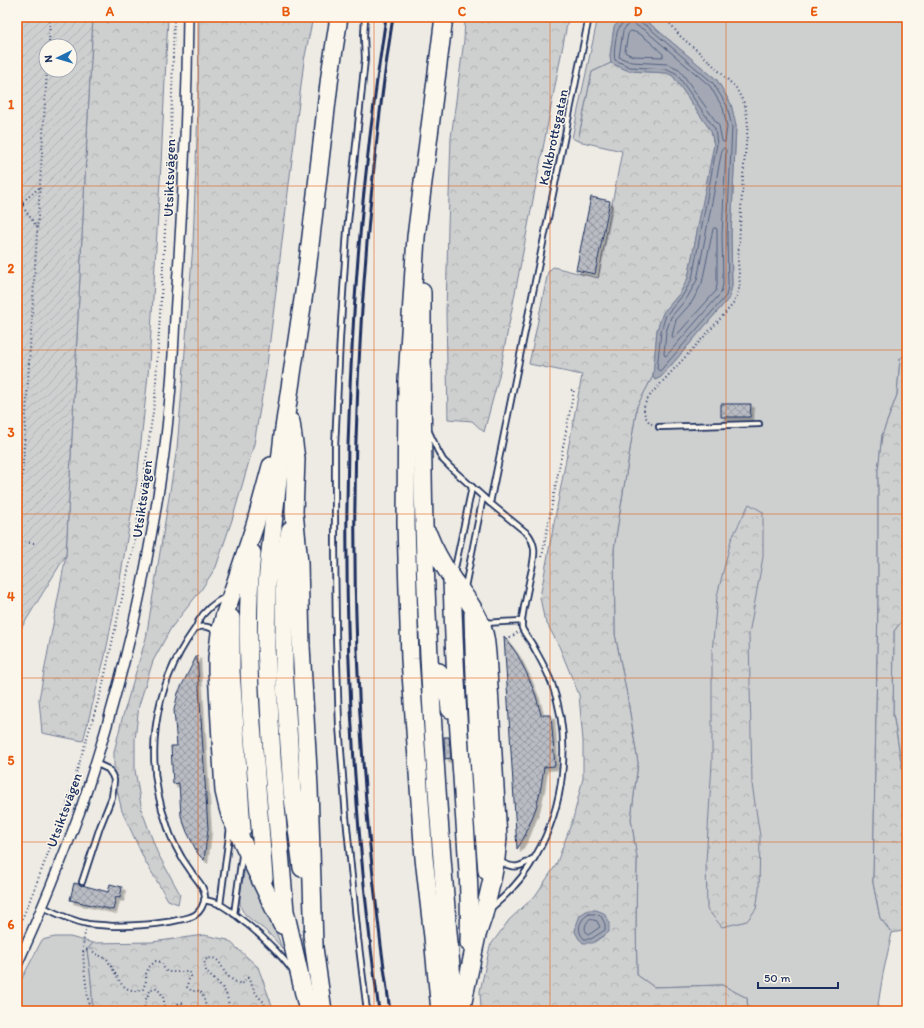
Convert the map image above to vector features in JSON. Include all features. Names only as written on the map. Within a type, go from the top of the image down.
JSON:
[{"type":"highway","points":[[308,1011],[285,911],[272,758],[267,668],[267,585],[274,512],[289,390],[306,279],[330,75],[339,17]]},
{"type":"highway","points":[[440,1011],[428,959],[416,859],[401,660],[406,524],[406,380],[416,237],[444,17]]},
{"type":"highway","points":[[433,105],[422,278],[424,524],[434,749],[442,857],[458,1011]]},
{"type":"highway","points":[[289,390],[296,459],[291,586],[293,668],[298,756],[314,945]]},
{"type":"highway","points":[[289,390],[275,450],[254,525],[224,614],[217,658],[217,679],[224,791],[231,818],[293,950]]},
{"type":"highway","points":[[274,512],[261,560],[258,584],[257,648],[263,758],[276,912]]},
{"type":"highway","points":[[274,512],[276,562],[276,668],[283,790],[289,830],[314,945],[324,1011]]},
{"type":"highway","points":[[424,524],[433,548],[452,579],[473,608],[481,623],[485,636],[487,662],[497,830],[496,858],[494,875],[458,1011]]},
{"type":"highway","points":[[254,525],[249,584],[248,648],[256,792],[265,889]]},
{"type":"highway","points":[[433,548],[439,672],[455,914],[458,1011]]},
{"type":"highway","points":[[243,559],[240,648],[248,793],[255,867]]},
{"type":"highway","points":[[452,579],[453,695],[462,934],[458,1011]]},
{"type":"highway","points":[[232,594],[231,649],[242,842]]},
{"type":"highway","points":[[463,594],[468,739],[478,884],[477,935]]},
{"type":"highway","points":[[473,608],[479,754],[489,893]]},
{"type":"highway","points":[[439,672],[453,695],[470,886],[468,977]]},
{"type":"street","name":"Utsiktsvägen","points":[[17,965],[81,809],[116,694],[141,590],[150,543],[160,480],[170,398],[182,226],[188,80],[188,17]]},
{"type":"lane","points":[[365,17],[365,59],[347,231],[340,338],[335,447],[335,546],[339,726],[357,931],[367,1011]]},
{"type":"lane","name":"Kalkbrottsgatan","points":[[490,503],[589,17]]},
{"type":"lane","points":[[423,419],[438,451],[444,460],[483,497],[528,534],[534,544],[535,550],[522,616],[522,629],[543,664],[551,683],[557,702],[561,726],[564,754],[561,785],[549,828],[535,857],[519,881],[501,900],[484,914]]},
{"type":"lane","points":[[659,427],[759,424]]},
{"type":"lane","points":[[452,579],[472,487]]},
{"type":"lane","points":[[463,594],[483,497]]},
{"type":"lane","points":[[42,907],[74,921],[102,925],[138,926],[165,923],[190,917],[199,912],[204,900],[203,887],[174,844],[159,800],[154,769],[155,731],[162,695],[173,665],[187,640],[209,608],[218,600],[232,594]]},
{"type":"lane","points":[[481,623],[522,621]]},
{"type":"lane","points":[[196,628],[205,626],[220,633],[226,639],[231,649]]},
{"type":"lane","points":[[82,882],[100,827],[112,797],[113,790],[114,780],[112,774],[108,769],[95,763]]},
{"type":"lane","points":[[220,905],[231,818]]},
{"type":"lane","points":[[234,914],[242,859],[242,842]]},
{"type":"lane","points":[[496,858],[504,864],[517,867],[524,866],[535,857]]},
{"type":"lane","points":[[204,900],[215,902],[234,914],[283,958],[302,984]]},
{"type":"path","points":[[49,38],[50,17]]},
{"type":"path","points":[[17,930],[28,906],[73,784],[102,688],[134,544],[155,398],[172,130],[174,17]]},
{"type":"path","points":[[659,427],[650,423],[645,415],[644,405],[652,393],[734,303],[740,286],[738,261],[743,176],[748,124],[745,105],[736,88],[706,58],[680,36],[665,17]]},
{"type":"path","points":[[19,528],[47,78]]},
{"type":"path","points":[[38,228],[19,204],[40,187]]},
{"type":"path","points":[[542,561],[574,390],[569,390]]},
{"type":"path","points":[[17,542],[34,543]]},
{"type":"path","points":[[510,638],[522,629]]},
{"type":"path","points":[[89,924],[84,936],[83,952],[89,1011]]},
{"type":"path","points":[[83,952],[90,949],[96,954],[107,959],[122,985],[135,991],[143,990],[149,967],[156,961],[161,962],[167,972],[189,972],[191,976],[188,981],[188,987],[192,991],[200,991],[204,996],[208,1010],[210,1011]]},
{"type":"path","points":[[229,1011],[226,995],[221,986],[208,975],[204,965],[205,960],[212,958],[218,960],[228,976],[238,983],[244,983],[245,979],[248,978],[259,998],[264,1002],[266,1011]]},
{"type":"path","points":[[144,1011],[145,1001],[151,989],[156,988],[161,992],[165,1002],[164,1011]]},
{"type":"path","points":[[174,1011],[178,1004],[182,1004],[187,1011]]},
{"type":"path","points":[[89,1006],[97,1011]]},
{"type":"green space","points":[[17,17],[93,17],[66,555],[17,635]]},
{"type":"green space","points":[[93,17],[168,17],[149,365],[137,481],[105,656],[83,741],[42,733],[39,699],[66,555]]},
{"type":"green space","points":[[199,17],[313,17],[304,61],[266,373],[254,444],[233,517],[216,567],[201,590],[171,628],[153,661],[139,705],[135,740],[135,770],[142,811],[157,852],[180,894],[178,904],[168,900],[145,861],[122,811],[114,777],[114,752],[122,719],[146,638],[177,448],[193,244],[198,109]]},
{"type":"green space","points":[[465,17],[568,17],[499,376],[484,432],[472,421],[448,419],[446,313],[451,138],[464,40]]},
{"type":"green space","points":[[598,17],[623,17],[614,27],[610,56],[611,63],[592,72],[578,141],[572,138]]},
{"type":"green space","points":[[638,17],[818,17],[907,21],[907,352],[900,359],[897,395],[882,435],[878,471],[878,603],[873,883],[880,918],[892,933],[877,1011],[748,1011],[747,998],[722,985],[654,987],[637,975],[637,858],[631,819],[638,763],[615,634],[614,549],[637,406],[653,376],[655,380],[661,377],[729,298],[732,286],[731,235],[736,126],[731,104],[717,80],[649,23]]},
{"type":"green space","points":[[611,63],[629,71],[667,73],[673,76],[711,131],[714,145],[688,278],[680,293],[663,313],[657,330],[653,376],[637,406],[614,549],[615,634],[638,763],[631,819],[637,858],[637,975],[654,987],[722,985],[747,998],[748,1011],[481,1011],[480,991],[490,946],[509,920],[535,896],[556,865],[573,819],[583,778],[583,741],[579,695],[559,646],[544,618],[540,597],[582,375],[529,364],[548,272],[553,267],[598,278],[622,151],[578,141],[592,72]]},
{"type":"green space","points":[[907,352],[907,619],[905,617],[894,631],[893,714],[907,797],[907,930],[892,933],[880,918],[873,883],[878,603],[878,471],[882,435],[897,395],[900,359]]},
{"type":"green space","points":[[749,504],[763,512],[763,557],[749,634],[752,784],[760,836],[759,890],[756,909],[747,921],[722,927],[707,909],[706,862],[712,763],[712,653],[717,596],[731,540]]},
{"type":"green space","points":[[905,616],[907,619],[907,797],[893,714],[894,631]]},
{"type":"green space","points":[[245,867],[270,916],[282,948],[241,909],[240,895]]},
{"type":"green space","points":[[204,935],[228,940],[258,967],[274,1011],[92,1011],[92,988],[87,950],[93,943],[152,942]]},
{"type":"green space","points":[[55,937],[70,937],[93,943],[87,950],[92,988],[92,1011],[17,1011],[17,988],[42,940]]},
{"type":"water","points":[[623,17],[638,17],[649,23],[717,80],[731,104],[736,126],[731,235],[732,286],[729,298],[661,377],[655,380],[653,376],[657,330],[663,313],[680,293],[688,278],[714,145],[711,131],[673,76],[667,73],[629,71],[611,63],[610,56],[614,27]]},
{"type":"water","points":[[588,910],[596,910],[604,913],[609,923],[609,932],[593,943],[583,943],[575,932],[580,915]]},
{"type":"building","points":[[591,197],[610,201],[595,274],[576,270]]},
{"type":"building","points":[[721,404],[751,404],[750,417],[721,417]]},
{"type":"building","points":[[504,636],[517,654],[527,674],[536,696],[541,715],[551,715],[555,766],[544,767],[536,808],[525,836],[517,849]]},
{"type":"building","points":[[197,655],[208,829],[204,860],[198,854],[181,816],[179,783],[173,784],[171,746],[177,746],[174,710],[178,693]]},
{"type":"building","points":[[444,737],[449,737],[451,758],[445,759]]},
{"type":"building","points":[[74,883],[108,892],[110,884],[122,887],[120,898],[116,897],[113,910],[70,900]]},
{"type":"railway","points":[[379,1011],[364,888],[354,763],[348,639],[347,514],[350,389],[357,264],[369,140],[386,17]]},
{"type":"railway","points":[[390,1011],[377,914],[367,817],[360,719],[356,622],[355,524],[356,426],[368,231],[385,70],[393,17]]}]
